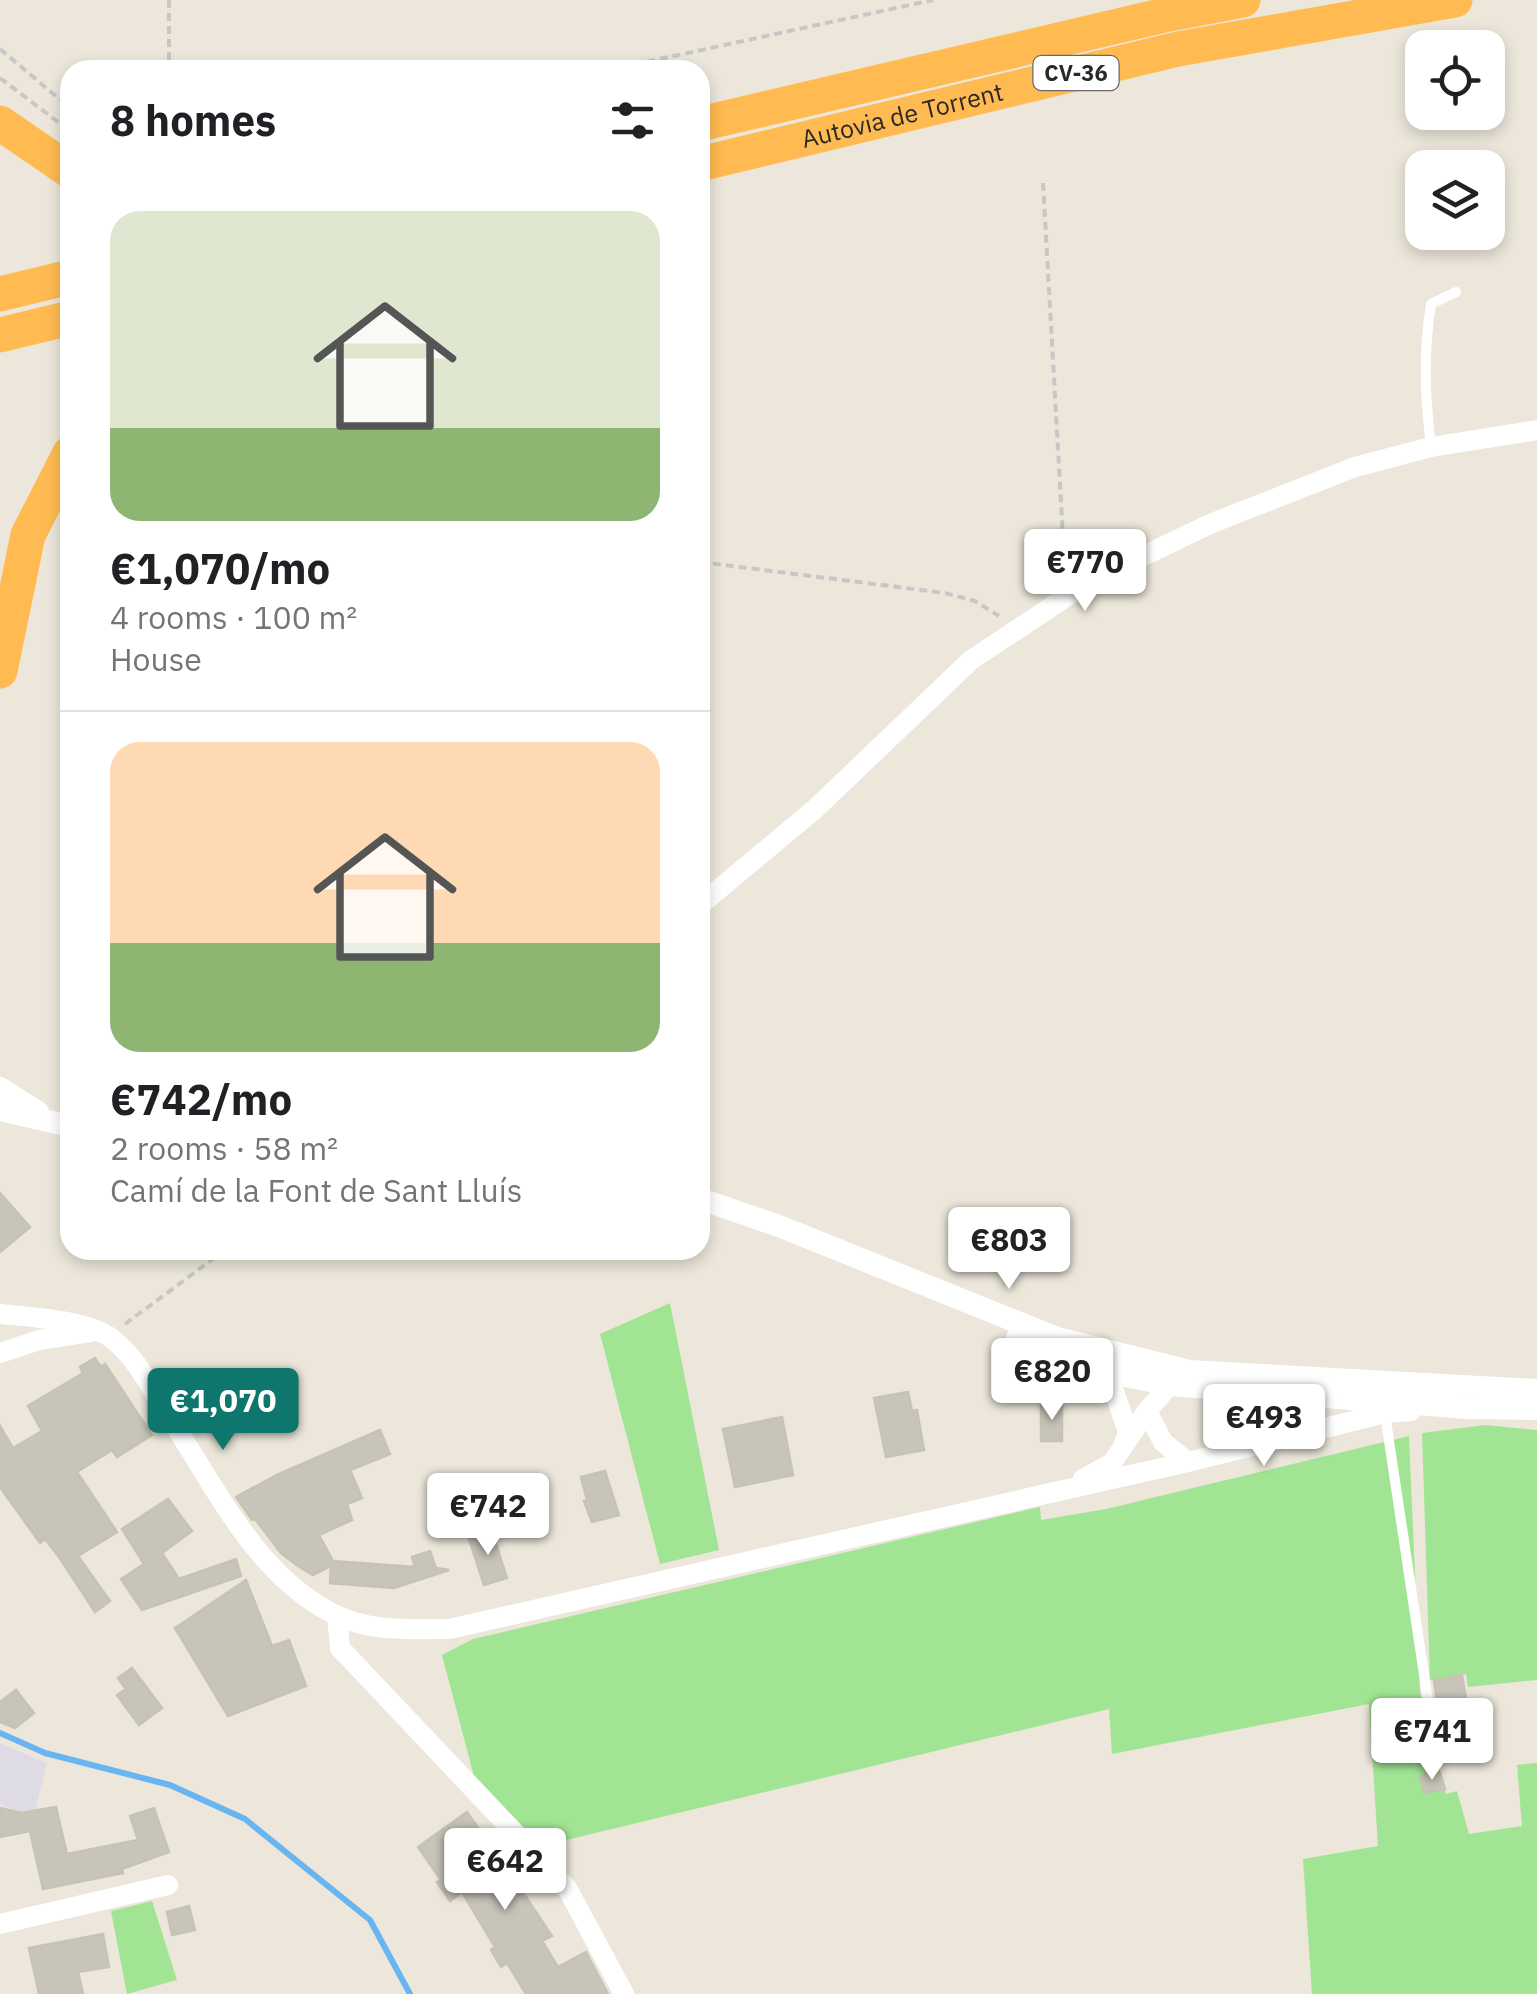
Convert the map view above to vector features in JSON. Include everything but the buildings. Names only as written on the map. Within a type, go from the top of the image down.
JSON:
[{"type":"highway","name":"Autovia de Torrent","points":[[710,122],[1243,0]]},
{"type":"highway","name":"Autovia de Torrent","points":[[710,162],[1178,49],[1455,0]]},
{"type":"highway","points":[[710,106],[858,86]]},
{"type":"highway","points":[[0,123],[60,164]]},
{"type":"highway","points":[[710,174],[868,123]]},
{"type":"highway","points":[[0,294],[60,279]]},
{"type":"highway","points":[[0,335],[60,320]]},
{"type":"highway","points":[[0,671],[28,534],[60,472]]},
{"type":"street","points":[[710,896],[814,808],[971,660],[1087,583],[1210,524],[1306,484],[1432,446],[1537,430]]},
{"type":"street","points":[[0,1088],[60,1123]]},
{"type":"street","points":[[0,1110],[60,1123]]},
{"type":"street","points":[[710,1202],[1057,1338],[1179,1378]]},
{"type":"street","points":[[820,1244],[956,1311],[1086,1368],[1114,1391],[1122,1408],[1128,1432],[1122,1448]]},
{"type":"street","points":[[0,1314],[67,1321],[102,1334],[135,1363],[257,1551],[301,1593],[338,1616],[384,1628],[449,1630],[1188,1462],[1385,1413],[1537,1387]]},
{"type":"street","points":[[0,1353],[39,1340],[102,1334]]},
{"type":"street","points":[[1086,1368],[1468,1397],[1537,1409]]},
{"type":"street","points":[[1054,1493],[1112,1463],[1147,1411],[1179,1378]]},
{"type":"street","points":[[1147,1411],[1163,1442],[1188,1462]]},
{"type":"street","points":[[338,1616],[340,1648],[567,1888],[624,1994]]},
{"type":"street","points":[[0,1924],[168,1885]]},
{"type":"lane","points":[[1432,446],[1424,393],[1425,339],[1432,304],[1456,292]]},
{"type":"lane","points":[[1385,1413],[1432,1728]]},
{"type":"path","points":[[170,0],[170,60]]},
{"type":"path","points":[[655,60],[933,0]]},
{"type":"path","points":[[0,50],[60,100]]},
{"type":"path","points":[[0,78],[60,123]]},
{"type":"path","points":[[1043,183],[1063,538],[1068,558],[1087,583]]},
{"type":"path","points":[[710,563],[944,592],[995,611],[1011,632]]},
{"type":"path","points":[[102,1334],[210,1260]]},
{"type":"shaded area","points":[[0,1743],[47,1763],[35,1811],[21,1813],[0,1804]]},
{"type":"green space","points":[[670,1303],[719,1550],[660,1564],[600,1334]]},
{"type":"green space","points":[[1485,1425],[1537,1430],[1537,1680],[1468,1687],[1466,1674],[1430,1680],[1422,1433]]},
{"type":"green space","points":[[1409,1436],[1420,1693],[1446,1794],[1457,1791],[1469,1834],[1522,1826],[1517,1765],[1537,1763],[1537,1994],[1312,1994],[1303,1859],[1378,1846],[1369,1704],[1112,1754],[1109,1709],[546,1845],[516,1826],[476,1784],[442,1655],[473,1639],[1040,1507],[1041,1520],[1106,1509]]},
{"type":"green space","points":[[152,1901],[177,1980],[127,1994],[111,1911]]},
{"type":"waterway","points":[[0,1733],[45,1753],[170,1785],[245,1819],[370,1920],[410,1994]]}]
